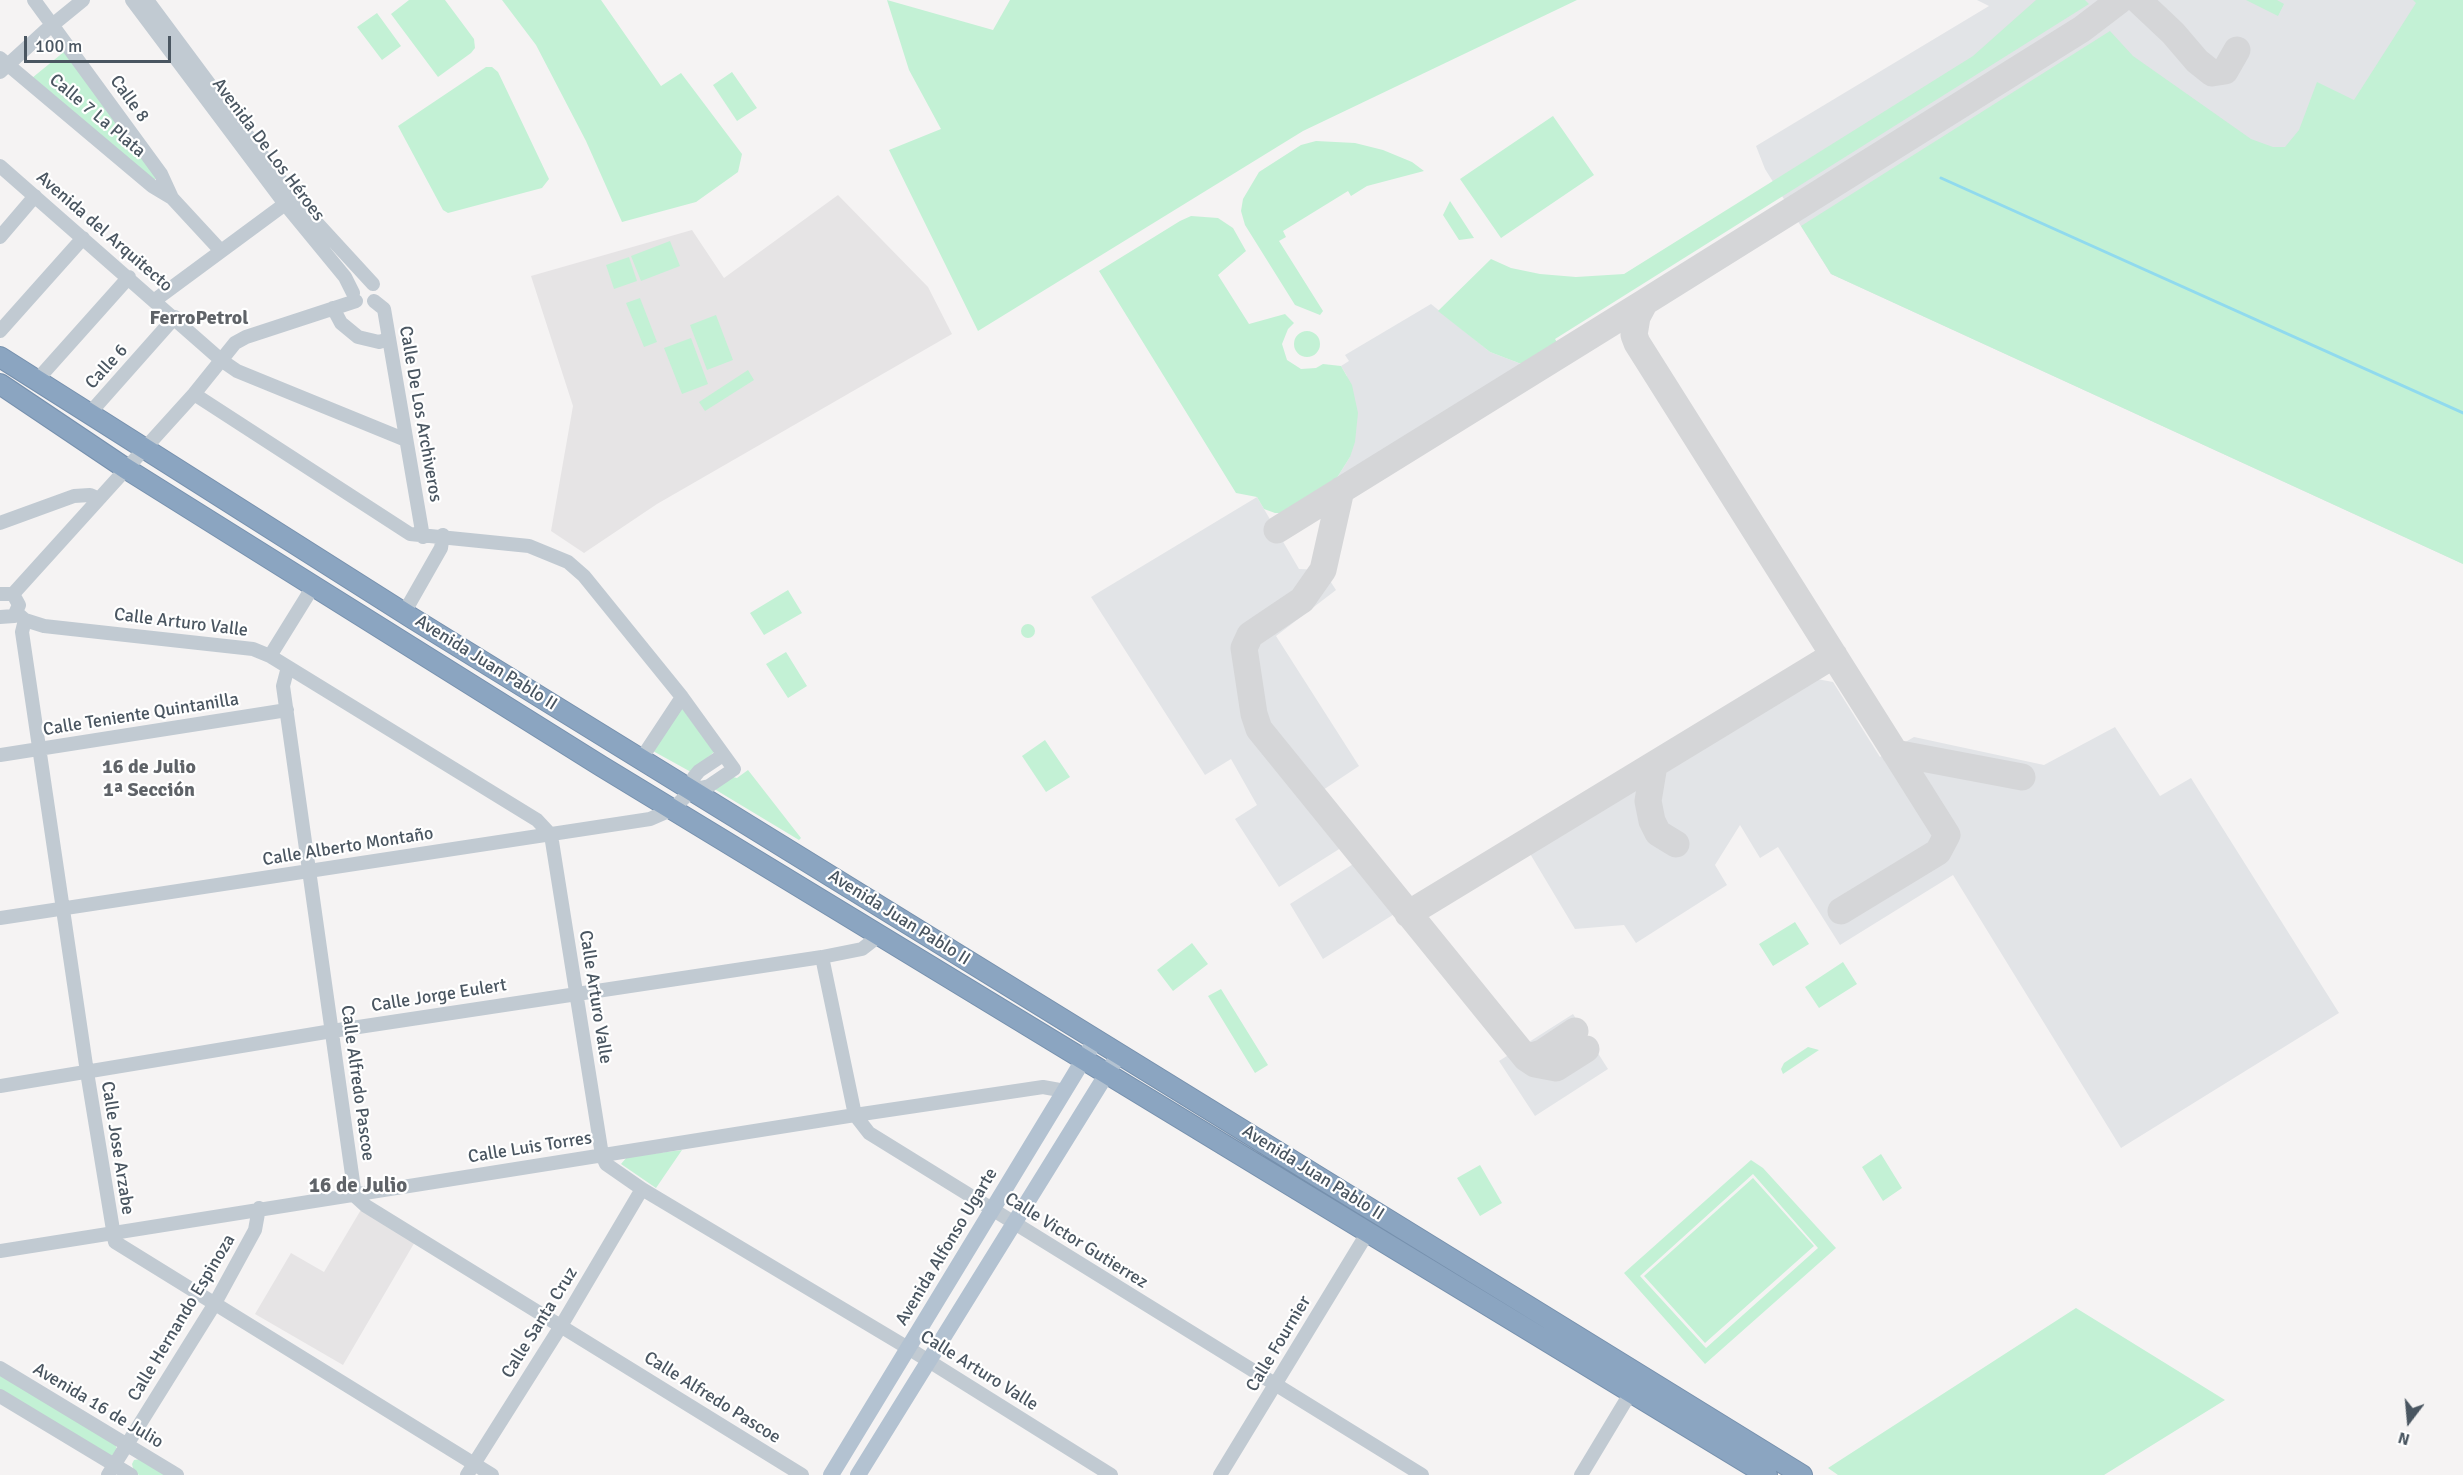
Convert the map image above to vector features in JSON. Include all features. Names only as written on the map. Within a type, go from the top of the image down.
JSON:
[{"type":"highway","name":"Avenida Juan Pablo II","points":[[0,357],[404,613],[1802,1475]]},
{"type":"highway","name":"Avenida Juan Pablo II","points":[[0,384],[125,468],[673,809],[1767,1475]]},
{"type":"main road","name":"Avenida Alfonso Ugarte","points":[[831,1475],[1096,1039]]},
{"type":"main road","points":[[858,1475],[927,1360],[1119,1054]]},
{"type":"street","name":"Calle 8","points":[[34,0],[161,174],[172,198]]},
{"type":"street","points":[[2,65],[83,0]]},
{"type":"street","name":"Avenida De Los Héroes","points":[[132,0],[285,204],[345,277],[355,297]]},
{"type":"street","name":"Avenida De Los Héroes","points":[[147,0],[294,198],[373,284]]},
{"type":"street","name":"Calle 7 La Plata","points":[[2,65],[152,186],[172,198]]},
{"type":"street","name":"Avenida del Arquitecto","points":[[0,166],[175,317],[221,360],[237,370],[406,440]]},
{"type":"street","points":[[0,237],[35,196]]},
{"type":"street","points":[[172,198],[221,251]]},
{"type":"street","points":[[155,300],[285,204]]},
{"type":"street","points":[[0,331],[83,238]]},
{"type":"street","points":[[37,380],[129,277]]},
{"type":"street","points":[[362,281],[373,284],[377,294],[374,301],[363,305],[355,297],[356,286],[362,281]]},
{"type":"street","points":[[6,594],[145,449],[235,343],[246,337],[333,308],[355,297]]},
{"type":"street","name":"Calle De Los Archiveros","points":[[374,301],[384,309],[423,537]]},
{"type":"street","points":[[333,308],[341,323],[358,338],[379,342],[389,339]]},
{"type":"street","name":"Calle 6","points":[[89,414],[175,317]]},
{"type":"street","points":[[194,394],[410,534],[529,546],[568,562],[584,576],[682,696],[734,769],[709,786],[692,790],[694,777],[699,771],[723,755]]},
{"type":"street","points":[[0,523],[74,496],[90,495],[97,498]]},
{"type":"street","points":[[404,613],[441,548],[443,536]]},
{"type":"street","points":[[270,656],[314,585]]},
{"type":"street","name":"Calle Jose Arzabe","points":[[6,594],[19,605],[112,1232],[120,1246],[470,1469],[492,1475]]},
{"type":"street","points":[[0,617],[20,617]]},
{"type":"street","name":"Calle Arturo Valle","points":[[20,617],[44,626],[253,649],[270,656],[537,820],[551,835],[602,1155],[613,1170],[908,1348],[1111,1475]]},
{"type":"street","name":"Calle Alfredo Pascoe","points":[[288,667],[283,679],[287,711],[311,870],[354,1193],[366,1206],[802,1475]]},
{"type":"street","points":[[641,759],[682,696]]},
{"type":"street","name":"Calle Teniente Quintanilla","points":[[0,755],[287,711]]},
{"type":"street","name":"Calle Alberto Montaño","points":[[0,918],[651,819],[673,809],[692,790]]},
{"type":"street","name":"Calle Jorge Eulert","points":[[0,1086],[332,1031],[822,957],[862,949],[880,935]]},
{"type":"street","name":"Calle Victor Gutierrez","points":[[822,957],[855,1115],[862,1127],[880,1142],[1422,1475]]},
{"type":"street","name":"Calle Luis Torres","points":[[0,1251],[855,1115],[1043,1087],[1065,1090]]},
{"type":"street","name":"Calle Santa Cruz","points":[[470,1469],[561,1326],[642,1189]]},
{"type":"street","name":"Calle Hernando Espinoza","points":[[112,1470],[214,1305],[255,1230],[259,1208]]},
{"type":"street","name":"Calle Fournier","points":[[1220,1475],[1368,1232]]},
{"type":"street","name":"Avenida 16 de Julio","points":[[0,1368],[177,1475]]},
{"type":"street","points":[[1581,1475],[1631,1392]]},
{"type":"street","points":[[0,1396],[112,1470],[131,1475]]},
{"type":"shaded area","points":[[1977,0],[2463,0],[2463,564],[1831,274],[1765,169],[1756,146],[1989,6]]},
{"type":"shaded area","points":[[838,195],[928,287],[952,334],[657,504],[584,553],[551,531],[573,406],[531,276],[692,230],[724,278]]},
{"type":"shaded area","points":[[1431,304],[1490,352],[1524,365],[1333,484],[1350,457],[1347,376],[1341,366],[1349,361],[1345,355]]},
{"type":"shaded area","points":[[1257,497],[1299,569],[1323,570],[1336,590],[1276,636],[1359,766],[1320,792],[1272,733],[1259,740],[1344,846],[1279,887],[1235,819],[1257,805],[1231,759],[1205,775],[1091,597]]},
{"type":"shaded area","points":[[1817,679],[1833,682],[1880,757],[1914,737],[2044,765],[2115,727],[2160,796],[2191,778],[2339,1013],[2121,1148],[1953,875],[1840,945],[1778,847],[1760,858],[1740,825],[1715,865],[1727,885],[1636,943],[1624,925],[1575,929],[1529,852]]},
{"type":"shaded area","points":[[1358,861],[1399,911],[1323,959],[1290,904]]},
{"type":"shaded area","points":[[1573,1014],[1608,1069],[1535,1116],[1499,1061]]},
{"type":"shaded area","points":[[362,1208],[416,1240],[343,1365],[255,1314],[291,1253],[324,1272]]},
{"type":"green space","points":[[409,0],[445,0],[474,39],[475,48],[471,53],[438,77],[391,14]]},
{"type":"green space","points":[[502,0],[601,0],[661,86],[681,73],[742,154],[738,172],[696,202],[622,222],[586,141],[536,45]]},
{"type":"green space","points":[[887,0],[993,30],[1010,0],[1577,0],[1303,131],[978,331],[889,150],[941,129],[909,70]]},
{"type":"green space","points":[[2036,0],[2085,0],[2089,4],[1555,339],[1558,344],[1524,365],[1490,352],[1438,311],[1491,259],[1511,268],[1540,274],[1576,277],[1624,274],[1973,56]]},
{"type":"green space","points":[[2246,0],[2277,0],[2284,4],[2278,16]]},
{"type":"green space","points":[[2413,0],[2463,0],[2463,564],[1831,274],[1801,226],[2110,31],[2133,56],[2251,139],[2273,147],[2285,147],[2299,130],[2317,82],[2354,100],[2416,3]]},
{"type":"green space","points":[[377,13],[401,46],[382,60],[357,27]]},
{"type":"green space","points":[[65,51],[157,178],[152,181],[32,78]]},
{"type":"green space","points":[[486,67],[492,67],[498,72],[549,179],[542,188],[448,213],[443,210],[398,126]]},
{"type":"green space","points":[[732,72],[757,108],[737,121],[713,85]]},
{"type":"green space","points":[[1553,116],[1594,175],[1501,238],[1460,179]]},
{"type":"green space","points":[[1316,141],[1355,143],[1383,150],[1412,162],[1424,171],[1367,186],[1351,196],[1348,191],[1283,231],[1286,237],[1279,241],[1323,311],[1320,315],[1295,305],[1245,225],[1241,211],[1243,199],[1259,172],[1301,145]]},
{"type":"green space","points":[[1450,201],[1474,238],[1459,240],[1443,215]]},
{"type":"green space","points":[[1191,216],[1218,218],[1233,228],[1246,251],[1218,275],[1249,324],[1285,314],[1294,323],[1288,329],[1282,344],[1287,360],[1301,369],[1316,368],[1323,364],[1341,366],[1352,385],[1358,413],[1355,442],[1350,457],[1333,484],[1287,513],[1275,513],[1264,509],[1257,497],[1236,493],[1099,271]]},
{"type":"green space","points":[[670,241],[680,266],[641,281],[631,256]]},
{"type":"green space","points":[[629,257],[637,281],[614,289],[606,265]]},
{"type":"green space","points":[[640,298],[657,342],[644,347],[626,303]]},
{"type":"green space","points":[[716,315],[733,360],[707,370],[690,325]]},
{"type":"green space","points":[[1307,331],[1316,335],[1320,344],[1316,353],[1307,357],[1298,353],[1294,344],[1298,335]]},
{"type":"green space","points":[[691,338],[708,384],[682,394],[664,348]]},
{"type":"green space","points":[[748,370],[754,380],[705,411],[699,402]]},
{"type":"green space","points":[[788,590],[802,613],[764,635],[750,613]]},
{"type":"green space","points":[[1025,624],[1031,624],[1035,631],[1031,638],[1025,638],[1021,634],[1021,628]]},
{"type":"green space","points":[[786,652],[807,686],[788,698],[766,664]]},
{"type":"green space","points":[[682,708],[714,752],[691,772],[653,751]]},
{"type":"green space","points":[[1045,740],[1070,777],[1046,792],[1022,756]]},
{"type":"green space","points":[[748,770],[801,838],[799,840],[716,790],[715,786],[729,776],[737,778]]},
{"type":"green space","points":[[1795,922],[1809,944],[1773,966],[1759,944]]},
{"type":"green space","points":[[1192,943],[1208,964],[1173,991],[1157,970]]},
{"type":"green space","points":[[1843,962],[1857,984],[1819,1008],[1805,987]]},
{"type":"green space","points":[[1221,989],[1268,1065],[1255,1073],[1208,996]]},
{"type":"green space","points":[[1808,1047],[1819,1050],[1783,1074],[1781,1069],[1784,1063]]},
{"type":"green space","points":[[682,1150],[656,1188],[621,1164],[627,1157]]},
{"type":"green space","points":[[1881,1154],[1902,1188],[1883,1201],[1862,1167]]},
{"type":"green space","points":[[1751,1160],[1763,1168],[1836,1248],[1705,1364],[1624,1273]],"holes":[[[1753,1174],[1818,1248],[1706,1348],[1640,1276]]]},
{"type":"green space","points":[[1480,1165],[1502,1203],[1480,1216],[1457,1178]]},
{"type":"green space","points":[[1753,1178],[1814,1246],[1705,1343],[1644,1276]]},
{"type":"green space","points":[[2076,1308],[2225,1400],[2104,1475],[1838,1475],[1828,1468]]},
{"type":"green space","points":[[0,1373],[115,1444],[117,1449],[111,1457],[0,1392]]},
{"type":"green space","points":[[141,1459],[170,1475],[139,1475],[134,1472],[132,1464],[134,1460]]},
{"type":"waterway","points":[[1941,178],[2463,413]]},
{"type":"taxiway","points":[[1841,911],[1938,852],[1947,835],[1637,343],[1634,335],[1637,317],[1645,302],[2082,29],[2120,0]]},
{"type":"taxiway","points":[[2138,0],[2173,33],[2197,61],[2212,73],[2225,71],[2237,50]]},
{"type":"taxiway","points":[[1277,530],[1645,302]]},
{"type":"taxiway","points":[[1341,490],[1323,570],[1302,600],[1250,635],[1244,648],[1254,714],[1259,729],[1526,1058],[1535,1064],[1556,1068],[1586,1049]]},
{"type":"taxiway","points":[[1408,914],[1834,655]]},
{"type":"taxiway","points":[[1895,753],[2022,777]]},
{"type":"taxiway","points":[[1654,765],[1648,801],[1652,821],[1658,833],[1676,844]]},
{"type":"taxiway","points":[[1526,1058],[1542,1053],[1575,1031]]},
{"type":"district","name":"FerroPetrol","points":[[199,319]]},
{"type":"district","name":"16 de Julio 1ª Sección","points":[[149,780]]},
{"type":"district","name":"16 de Julio","points":[[358,1186]]}]
